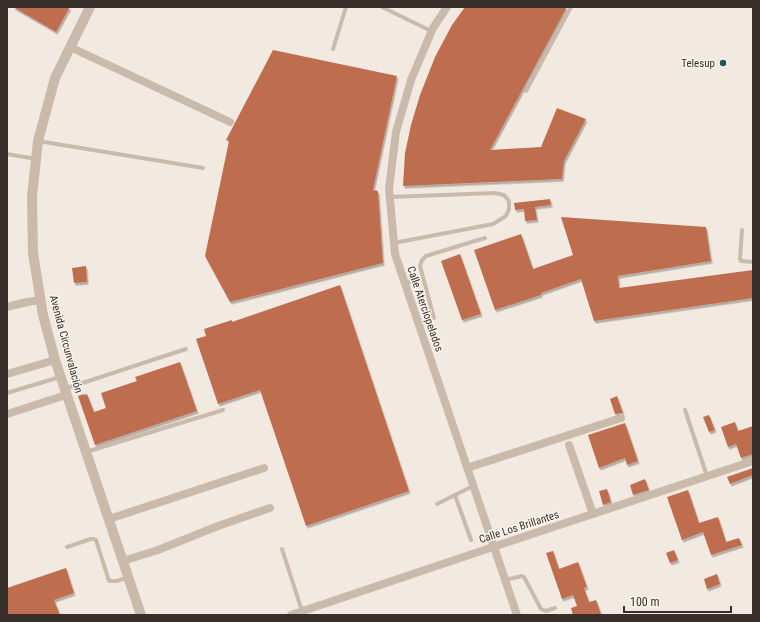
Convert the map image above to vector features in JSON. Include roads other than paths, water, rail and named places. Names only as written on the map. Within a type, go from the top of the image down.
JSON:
[{"type":"street","name":"Avenida Circunvalación","points":[[90,7],[55,78],[38,141],[32,196],[33,253],[43,315],[60,377],[141,615]]},
{"type":"street","name":"Calle Aterciopelados","points":[[447,7],[431,31],[411,80],[396,132],[389,190],[395,254],[517,615]]},
{"type":"street","points":[[70,47],[230,122]]},
{"type":"street","points":[[7,307],[40,300]]},
{"type":"street","points":[[7,374],[55,360]]},
{"type":"street","points":[[7,414],[65,392]]},
{"type":"street","points":[[467,468],[620,418]]},
{"type":"street","points":[[569,445],[593,514]]},
{"type":"street","name":"Calle Los Brillantes","points":[[291,615],[753,461]]},
{"type":"street","points":[[109,520],[264,468]]},
{"type":"street","points":[[123,561],[158,550],[218,526],[270,508]]},
{"type":"lane","points":[[333,49],[346,7]]},
{"type":"lane","points":[[382,7],[431,31]]},
{"type":"lane","points":[[526,91],[571,7]]},
{"type":"lane","points":[[38,141],[203,168]]},
{"type":"lane","points":[[7,154],[36,159]]},
{"type":"lane","points":[[390,198],[495,193],[504,195],[509,201],[509,209],[506,216],[493,224],[394,243]]},
{"type":"lane","points":[[742,230],[740,259],[741,261],[753,262]]},
{"type":"lane","points":[[434,318],[420,266],[422,260],[426,256],[485,238]]},
{"type":"lane","points":[[405,283],[423,279]]},
{"type":"lane","points":[[65,392],[186,349]]},
{"type":"lane","points":[[7,393],[60,377]]},
{"type":"lane","points":[[86,452],[223,410]]},
{"type":"lane","points":[[685,410],[707,476]]},
{"type":"lane","points":[[437,504],[473,486]]},
{"type":"lane","points":[[455,495],[471,540]]},
{"type":"lane","points":[[67,547],[94,538],[96,540],[109,581],[117,581],[128,577]]},
{"type":"lane","points":[[282,549],[302,612]]},
{"type":"lane","points":[[505,580],[522,576],[524,577],[541,609],[546,611],[555,608]]},
{"type":"place","name":"Telesup","points":[[723,63]]}]
